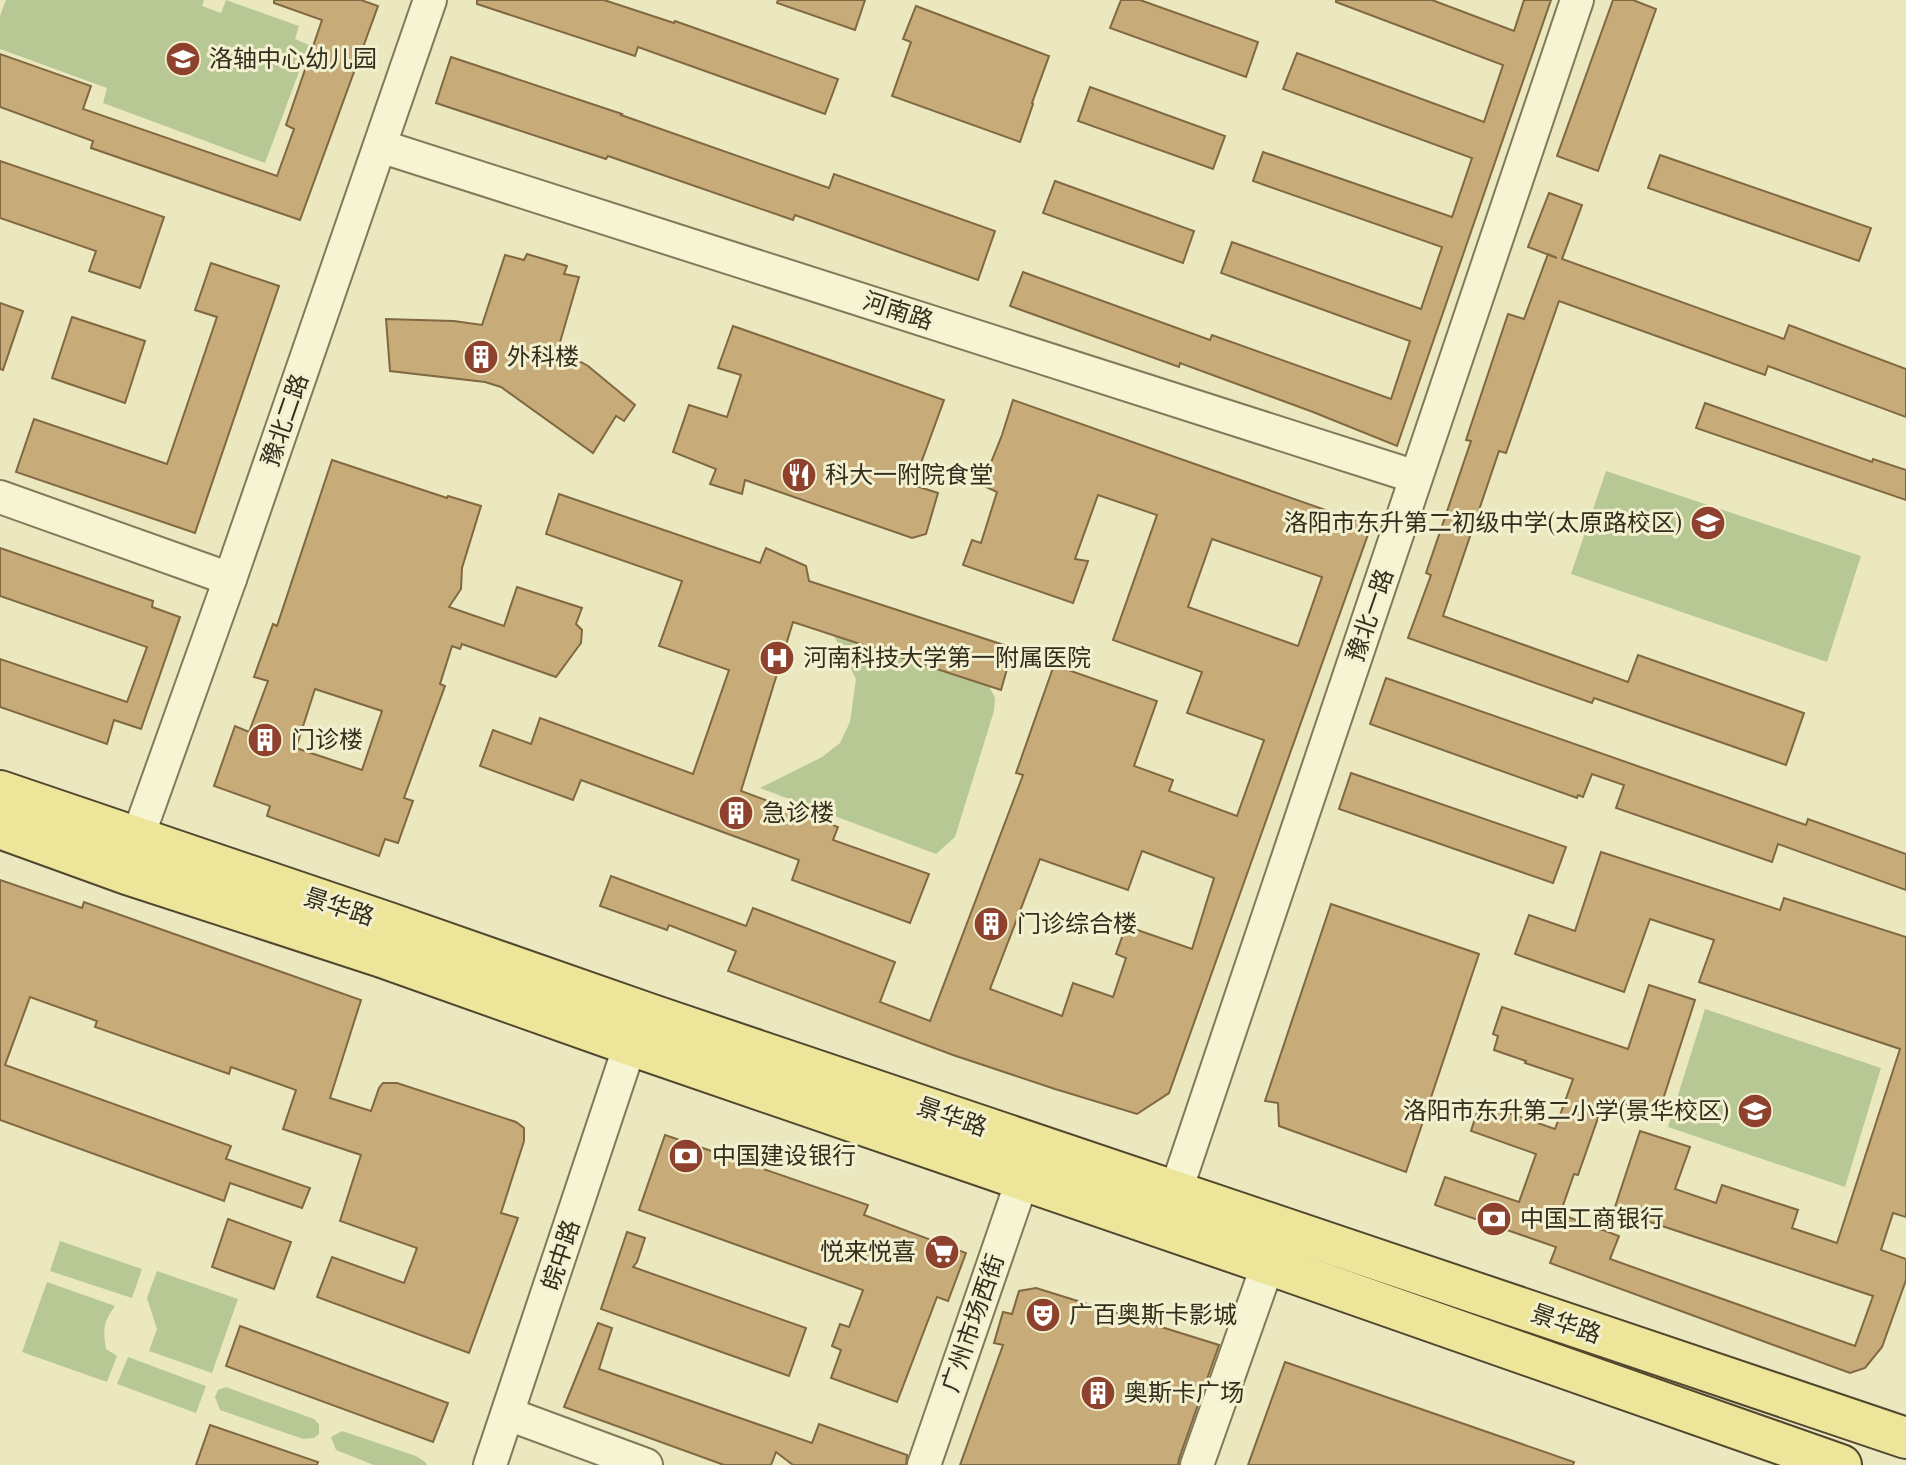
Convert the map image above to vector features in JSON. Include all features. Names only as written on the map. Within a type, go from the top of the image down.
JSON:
[{"type":"main road","name":"景华路","points":[[0,791],[1906,1440]]},
{"type":"main road","name":"景华路","points":[[0,828],[127,874],[379,956],[1841,1465]]},
{"type":"main road","points":[[1885,1465],[1906,1440]]},
{"type":"street","name":"豫北二路","points":[[137,839],[430,0]]},
{"type":"street","name":"豫北一路","points":[[1163,1229],[1577,0]]},
{"type":"street","name":"河南路","points":[[380,146],[1416,477]]},
{"type":"street","points":[[0,497],[230,579]]},
{"type":"street","name":"皖中路","points":[[490,1465],[630,1045]]},
{"type":"street","name":"广州市场西街","points":[[924,1465],[1022,1181]]},
{"type":"street","points":[[1197,1465],[1268,1264]]},
{"type":"street","points":[[508,1414],[646,1465]]},
{"type":"green space","points":[[6,0],[204,0],[202,6],[221,13],[226,0],[299,26],[295,39],[309,45],[265,163],[103,103],[107,88],[0,49],[0,16]]},
{"type":"green space","points":[[1606,471],[1861,556],[1827,662],[1571,574]]},
{"type":"green space","points":[[834,636],[989,686],[995,698],[994,711],[955,837],[936,854],[760,788],[822,757],[840,743],[850,722],[856,679]]},
{"type":"green space","points":[[1705,1009],[1881,1068],[1845,1187],[1668,1127]]},
{"type":"green space","points":[[60,1241],[142,1269],[132,1298],[50,1271]]},
{"type":"green space","points":[[157,1271],[238,1299],[212,1373],[149,1351],[157,1329],[147,1298]]},
{"type":"green space","points":[[47,1282],[115,1306],[104,1331],[106,1349],[117,1356],[107,1382],[22,1352]]},
{"type":"green space","points":[[128,1357],[206,1386],[196,1413],[117,1384]]},
{"type":"green space","points":[[226,1387],[314,1419],[319,1424],[319,1434],[303,1439],[220,1410],[215,1397],[218,1390]]},
{"type":"green space","points":[[342,1431],[416,1456],[427,1465],[374,1465],[336,1450],[331,1437]]},
{"type":"building","points":[[274,0],[361,0],[378,6],[300,220],[91,148],[93,141],[0,107],[0,54],[91,86],[83,109],[277,176],[294,129],[286,125],[322,20],[274,3]]},
{"type":"building","points":[[477,0],[604,0],[675,21],[838,79],[825,114],[638,47],[635,56],[477,4]]},
{"type":"building","points":[[778,0],[865,0],[855,30],[777,3]]},
{"type":"building","points":[[1121,0],[1140,0],[1258,42],[1246,77],[1110,28]]},
{"type":"building","points":[[1336,0],[1432,0],[1514,31],[1524,0],[1551,0],[1397,446],[1180,363],[1179,367],[1010,306],[1023,272],[1210,340],[1212,335],[1391,399],[1410,341],[1221,273],[1232,242],[1421,309],[1442,247],[1253,181],[1263,152],[1452,217],[1472,158],[1283,89],[1297,53],[1484,122],[1503,65]]},
{"type":"building","points":[[1613,0],[1633,0],[1656,9],[1598,171],[1557,156]]},
{"type":"building","points":[[916,6],[1049,56],[1020,142],[892,96],[911,42],[903,39]]},
{"type":"building","points":[[451,57],[829,188],[834,174],[995,231],[978,280],[795,215],[793,220],[608,156],[606,159],[436,103]]},
{"type":"building","points":[[1090,87],[1225,136],[1213,169],[1078,121]]},
{"type":"building","points":[[1660,155],[1871,228],[1859,261],[1648,188]]},
{"type":"building","points":[[0,161],[164,217],[140,288],[89,271],[96,251],[0,218]]},
{"type":"building","points":[[1055,181],[1194,231],[1183,263],[1043,213]]},
{"type":"building","points":[[1549,193],[1582,205],[1562,259],[1784,339],[1789,325],[1906,369],[1906,417],[1768,366],[1765,375],[1559,301],[1506,453],[1499,451],[1443,616],[1628,682],[1638,655],[1804,713],[1786,765],[1594,698],[1592,703],[1408,638],[1431,575],[1426,573],[1471,441],[1466,440],[1508,314],[1524,319],[1548,255],[1528,247]]},
{"type":"building","name":"外科楼","points":[[527,254],[567,266],[564,274],[579,277],[558,349],[588,366],[635,405],[624,421],[616,416],[593,453],[501,387],[485,382],[390,371],[386,319],[482,325],[505,255],[524,260]]},
{"type":"building","points":[[211,263],[279,286],[195,533],[16,472],[34,419],[167,464],[217,317],[195,310]]},
{"type":"building","points":[[0,303],[23,311],[3,370],[0,369]]},
{"type":"building","points":[[72,317],[145,341],[125,403],[52,378]]},
{"type":"building","points":[[733,326],[944,400],[913,485],[938,493],[926,534],[912,538],[745,480],[742,494],[710,484],[716,469],[673,452],[689,405],[727,417],[741,375],[718,368]]},
{"type":"building","points":[[1013,400],[1371,526],[1169,1093],[1137,1114],[953,1055],[728,971],[736,951],[669,925],[667,930],[600,906],[611,876],[746,926],[753,908],[895,962],[880,1002],[930,1021],[1023,775],[1016,773],[1054,665],[1157,701],[1134,766],[1173,780],[1169,791],[1237,816],[1264,740],[1187,713],[1202,672],[1113,640],[1157,515],[1098,495],[1075,559],[1088,561],[1073,603],[963,565],[972,540],[981,543],[997,492],[982,485]],"holes":[[[1212,539],[1322,577],[1298,646],[1188,607]],[[1142,851],[1214,878],[1192,949],[1126,926],[1116,954],[1126,958],[1113,997],[1073,983],[1062,1016],[990,989],[1040,859],[1128,890]]]},
{"type":"building","points":[[1705,403],[1872,462],[1873,459],[1906,470],[1906,500],[1696,428]]},
{"type":"building","points":[[332,460],[481,506],[462,568],[461,589],[449,607],[504,626],[517,587],[582,608],[576,624],[582,630],[581,643],[556,677],[462,644],[460,649],[452,646],[440,684],[445,686],[404,798],[413,801],[398,843],[385,839],[379,856],[267,816],[270,806],[214,786],[235,726],[249,732],[268,681],[254,677],[273,624],[277,626]],"holes":[[[315,689],[382,711],[362,770],[296,748]]]},
{"type":"building","points":[[559,494],[760,563],[766,548],[806,566],[809,581],[1013,648],[1001,690],[793,622],[741,791],[838,827],[833,840],[929,874],[910,923],[792,880],[799,860],[581,780],[573,800],[480,766],[493,730],[531,744],[540,718],[693,774],[729,670],[659,646],[682,581],[546,534]]},
{"type":"building","points":[[0,548],[153,601],[152,607],[180,617],[141,729],[114,720],[107,744],[0,707],[0,659],[127,702],[147,647],[0,596]]},
{"type":"building","points":[[1386,678],[1806,825],[1808,819],[1906,854],[1906,890],[1778,844],[1772,862],[1616,808],[1624,785],[1592,774],[1583,797],[1578,795],[1577,798],[1370,724]]},
{"type":"building","points":[[1351,773],[1566,847],[1553,883],[1339,809]]},
{"type":"building","points":[[1601,852],[1780,910],[1784,898],[1906,937],[1906,1217],[1893,1213],[1881,1250],[1906,1259],[1906,1280],[1882,1347],[1865,1368],[1850,1373],[1550,1263],[1556,1247],[1435,1205],[1445,1177],[1519,1202],[1536,1154],[1471,1131],[1480,1103],[1555,1129],[1573,1079],[1494,1050],[1498,1036],[1493,1034],[1502,1007],[1628,1049],[1649,985],[1695,1000],[1658,1115],[1605,1098],[1578,1175],[1574,1174],[1560,1214],[1619,1236],[1610,1259],[1855,1346],[1873,1296],[1614,1210],[1640,1131],[1690,1147],[1675,1189],[1716,1203],[1722,1185],[1798,1210],[1792,1228],[1837,1243],[1900,1049],[1699,982],[1714,940],[1650,919],[1624,992],[1515,954],[1529,915],[1575,931]]},
{"type":"building","points":[[0,880],[82,908],[84,902],[361,1000],[330,1098],[371,1111],[383,1083],[397,1083],[516,1122],[524,1128],[524,1141],[501,1213],[518,1218],[469,1353],[317,1297],[332,1257],[404,1283],[417,1248],[340,1221],[361,1155],[283,1129],[296,1090],[231,1067],[229,1074],[95,1027],[97,1021],[30,997],[5,1065],[231,1146],[226,1159],[310,1188],[302,1208],[230,1183],[224,1201],[0,1120]]},
{"type":"building","points":[[1331,904],[1479,954],[1406,1172],[1279,1126],[1278,1103],[1265,1101]]},
{"type":"building","points":[[665,1135],[868,1205],[864,1215],[966,1253],[948,1301],[937,1297],[897,1402],[831,1378],[841,1350],[832,1346],[840,1324],[849,1327],[863,1290],[639,1210]]},
{"type":"building","points":[[228,1219],[291,1242],[274,1289],[212,1267]]},
{"type":"building","points":[[627,1232],[645,1238],[633,1267],[806,1328],[789,1376],[601,1309]]},
{"type":"building","name":"奥斯卡广场","points":[[1036,1288],[1219,1345],[1178,1465],[960,1465],[1003,1345],[994,1343],[1003,1312],[1012,1314],[1019,1291]]},
{"type":"building","points":[[598,1323],[612,1328],[599,1369],[812,1443],[819,1424],[907,1455],[906,1465],[793,1465],[776,1452],[771,1465],[724,1465],[564,1407]]},
{"type":"building","points":[[240,1326],[448,1403],[433,1442],[226,1366]]},
{"type":"building","points":[[1285,1362],[1574,1462],[1573,1465],[1248,1465]]},
{"type":"building","points":[[210,1425],[318,1462],[317,1465],[196,1465]]},
{"type":"place","name":"洛轴中心幼儿园","points":[[183,59]]},
{"type":"place","name":"外科楼","points":[[481,357]]},
{"type":"place","name":"科大一附院食堂","points":[[799,475]]},
{"type":"place","name":"洛阳市东升第二初级中学(太原路校区)","points":[[1708,523]]},
{"type":"place","name":"河南科技大学第一附属医院","points":[[777,658]]},
{"type":"place","name":"门诊楼","points":[[265,740]]},
{"type":"place","name":"急诊楼","points":[[736,813]]},
{"type":"place","name":"门诊综合楼","points":[[991,924]]},
{"type":"place","name":"洛阳市东升第二小学(景华校区)","points":[[1755,1111]]},
{"type":"place","name":"中国建设银行","points":[[686,1156]]},
{"type":"place","name":"中国工商银行","points":[[1494,1219]]},
{"type":"place","name":"悦来悦喜","points":[[942,1252]]},
{"type":"place","name":"广百奥斯卡影城","points":[[1043,1315]]},
{"type":"place","name":"奥斯卡广场","points":[[1098,1393]]}]
